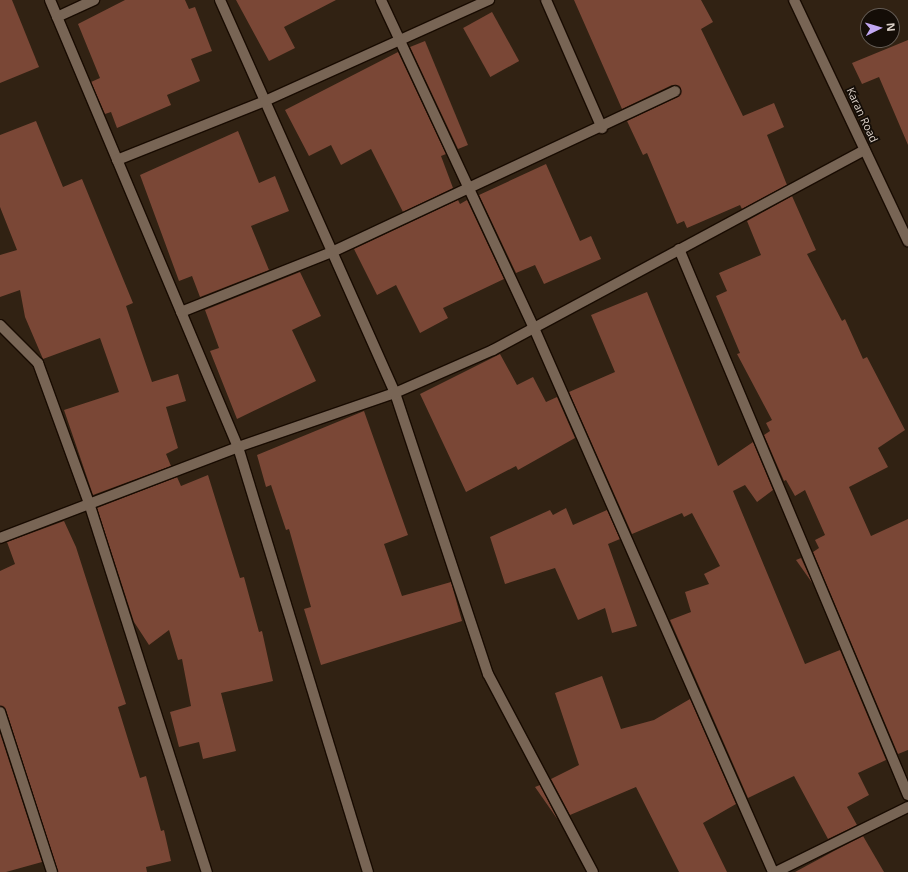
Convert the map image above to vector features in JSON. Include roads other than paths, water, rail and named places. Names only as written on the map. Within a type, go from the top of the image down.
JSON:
[{"type":"street","points":[[50,0],[238,447],[368,872]]},
{"type":"street","points":[[57,17],[94,0]]},
{"type":"street","points":[[220,0],[395,393],[488,674],[593,872]]},
{"type":"street","points":[[381,0],[534,328],[773,872]]},
{"type":"street","points":[[117,160],[265,101],[489,0]]},
{"type":"street","points":[[546,0],[602,128]]},
{"type":"street","name":"Karan Road","points":[[794,0],[908,241]]},
{"type":"street","points":[[181,312],[332,252],[602,128],[675,92]]},
{"type":"street","points":[[0,538],[238,447],[395,393],[493,350],[865,150]]},
{"type":"street","points":[[679,249],[907,789]]},
{"type":"street","points":[[0,325],[38,364],[89,503],[207,872]]},
{"type":"street","points":[[0,712],[52,872]]},
{"type":"street","points":[[776,872],[908,807]]}]
